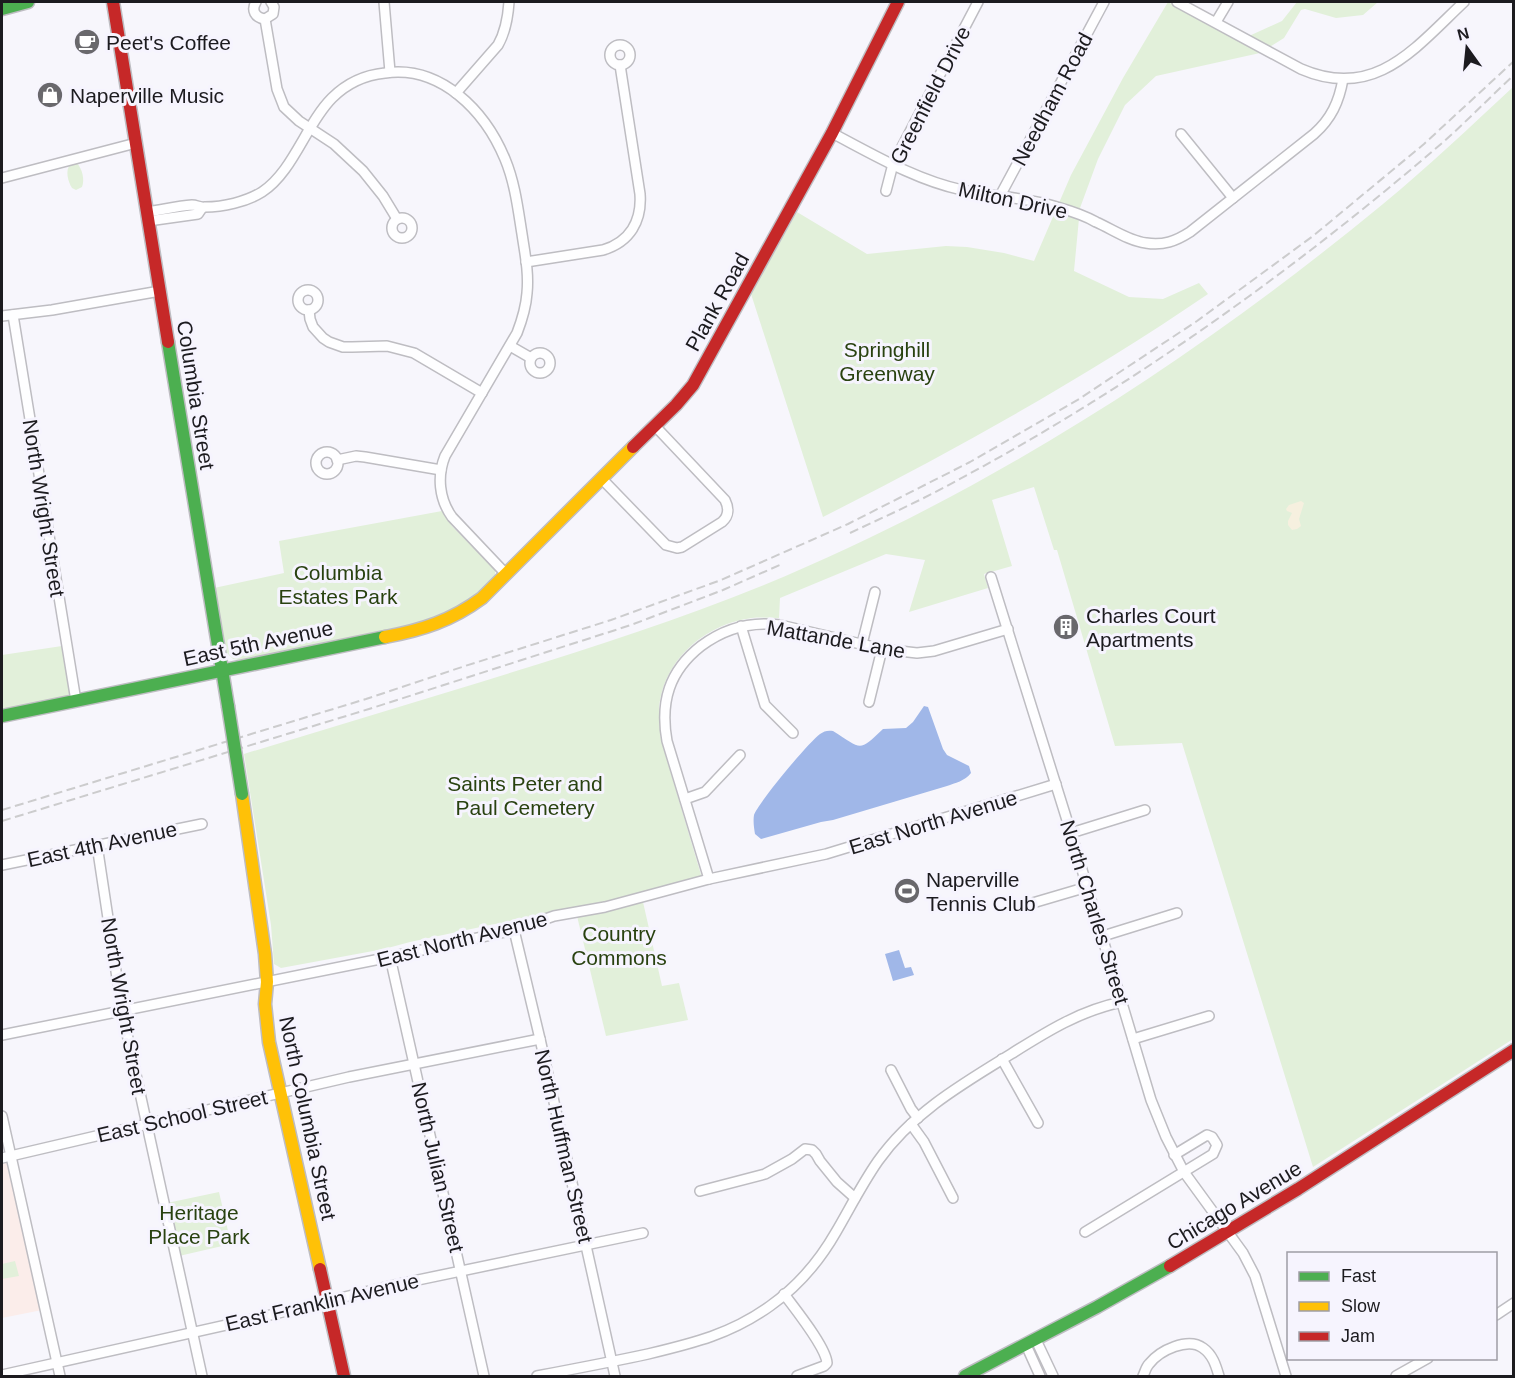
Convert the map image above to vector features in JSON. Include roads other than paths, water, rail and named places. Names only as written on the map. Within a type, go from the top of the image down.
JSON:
[{"type":"street","points":[[2,9],[28,2]]},
{"type":"street","name":"Columbia Street","points":[[113,2],[242,794]]},
{"type":"street","points":[[256,2],[254,13],[259,18],[265,19],[273,14],[274,7],[271,2]]},
{"type":"street","points":[[384,2],[390,72]]},
{"type":"street","points":[[456,93],[498,45],[505,30],[509,2]]},
{"type":"street","name":"Greenfield Drive","points":[[886,191],[893,164],[978,2]]},
{"type":"street","name":"Needham Road","points":[[1000,196],[1104,2]]},
{"type":"street","points":[[1177,2],[1301,69],[1343,79],[1364,77],[1396,64],[1464,2]]},
{"type":"street","points":[[1216,22],[1228,2]]},
{"type":"street","name":"Plank Road","points":[[506,574],[655,426],[685,395],[699,376],[832,133],[895,3]]},
{"type":"street","points":[[265,19],[277,89],[288,112],[334,144],[363,171],[383,196],[397,219]]},
{"type":"street","points":[[526,262],[612,248],[626,238],[637,222],[640,211],[640,194],[620,65]]},
{"type":"street","points":[[148,217],[198,214],[202,208],[245,200],[265,189],[283,171],[328,103],[340,90],[357,80],[374,74],[390,72],[414,73],[443,84],[465,100],[487,127],[507,164],[516,194],[528,287],[517,333],[443,462],[441,493],[448,512],[456,522],[506,574]]},
{"type":"street","name":"Milton Drive","points":[[832,133],[935,183],[962,190],[1020,198],[1056,206],[1138,242],[1164,244],[1181,238],[1324,125],[1335,108],[1343,79]]},
{"type":"street","points":[[1181,134],[1233,198]]},
{"type":"street","points":[[2,177],[136,143]]},
{"type":"street","points":[[2,316],[160,291]]},
{"type":"street","points":[[309,310],[314,327],[329,342],[344,347],[380,346],[402,349],[420,356],[482,393]]},
{"type":"street","name":"North Wright Street","points":[[13,315],[76,701]]},
{"type":"street","points":[[510,346],[531,358]]},
{"type":"street","points":[[602,478],[666,545],[682,548],[722,522],[728,512],[725,500],[655,426]]},
{"type":"street","points":[[337,460],[365,456],[441,470]]},
{"type":"street","name":"East 5th Avenue","points":[[2,716],[440,624],[477,602],[506,574]]},
{"type":"street","name":"North Charles Street","points":[[991,577],[1157,1116],[1184,1172],[1243,1253],[1255,1276],[1286,1377]]},
{"type":"street","points":[[862,644],[875,592]]},
{"type":"street","name":"Mattande Lane","points":[[709,879],[665,729],[665,705],[669,687],[680,667],[694,651],[717,635],[741,626],[764,623],[882,649],[917,653],[934,651],[1008,630]]},
{"type":"street","points":[[741,626],[765,705],[794,733]]},
{"type":"street","points":[[869,702],[882,649]]},
{"type":"street","points":[[685,799],[705,792],[740,755]]},
{"type":"street","name":"East North Avenue","points":[[2,1035],[514,930],[554,916],[605,907],[709,879],[826,854],[1056,784]]},
{"type":"street","name":"North Columbia Street","points":[[242,794],[266,954],[265,1004],[269,1042],[344,1377]]},
{"type":"street","points":[[1071,832],[1145,810]]},
{"type":"street","name":"East 4th Avenue","points":[[2,865],[202,824]]},
{"type":"street","name":"North Wright Street","points":[[97,845],[122,1011],[202,1377]]},
{"type":"street","points":[[1018,907],[1087,886]]},
{"type":"street","points":[[1103,936],[1177,913]]},
{"type":"street","name":"North Huffman Street","points":[[514,930],[615,1377]]},
{"type":"street","name":"North Julian Street","points":[[390,957],[484,1377]]},
{"type":"street","points":[[537,1377],[690,1344],[741,1324],[772,1304],[804,1276],[836,1232],[879,1160],[914,1121],[945,1096],[1002,1059],[1073,1018],[1122,1002]]},
{"type":"street","points":[[1133,1039],[1209,1016]]},
{"type":"street","name":"East School Street","points":[[6,1157],[414,1064],[540,1039]]},
{"type":"street","name":"Chicago Avenue","points":[[965,1377],[1141,1283],[1227,1232],[1334,1167],[1514,1050]]},
{"type":"street","points":[[1002,1059],[1038,1124]]},
{"type":"street","points":[[891,1070],[953,1198]]},
{"type":"street","points":[[2,1116],[6,1157],[60,1377]]},
{"type":"street","points":[[1085,1232],[1213,1154],[1217,1145],[1212,1137],[1207,1135],[1174,1155]]},
{"type":"street","points":[[700,1191],[765,1174],[806,1149],[816,1154],[837,1182],[855,1198]]},
{"type":"street","name":"East Franklin Avenue","points":[[2,1375],[327,1300],[643,1233]]},
{"type":"street","points":[[784,1294],[820,1345],[827,1363],[797,1377]]},
{"type":"street","points":[[1497,1314],[1514,1303]]},
{"type":"street","points":[[1031,1342],[1040,1377]]},
{"type":"street","points":[[1031,1342],[1053,1377]]},
{"type":"street","points":[[1143,1377],[1147,1366],[1154,1358],[1173,1347],[1188,1344],[1202,1347],[1210,1354],[1219,1377]]},
{"type":"street","points":[[1396,1377],[1415,1371],[1427,1360]]},
{"type":"water","points":[[924,706],[928,707],[947,755],[969,766],[971,773],[966,778],[947,786],[833,820],[761,839],[755,834],[754,815],[757,808],[784,773],[820,734],[833,731],[855,745],[864,745],[883,729],[906,728]]},
{"type":"water","points":[[899,950],[905,968],[911,967],[914,975],[893,981],[885,954]]},
{"type":"railway","points":[[2,810],[366,699],[611,620],[721,580],[848,524],[970,462],[1079,399],[1197,321],[1313,236],[1424,144],[1514,61]]},
{"type":"railway","points":[[850,533],[930,495],[1021,445],[1147,367],[1208,326],[1327,238],[1385,191],[1450,136],[1514,75]]},
{"type":"railway","points":[[2,821],[369,709],[631,625],[723,590],[782,564]]},
{"type":"place","name":"Peet's Coffee","points":[[87,42]]},
{"type":"place","name":"Naperville Music","points":[[50,95]]},
{"type":"place","name":"Charles Court Apartments","points":[[1066,627]]},
{"type":"place","name":"Naperville Tennis Club","points":[[907,891]]},
{"type":"park label","name":"Springhill Greenway","points":[[887,361]]},
{"type":"park label","name":"Columbia Estates Park","points":[[338,584]]},
{"type":"park label","name":"Saints Peter and Paul Cemetery","points":[[525,795]]},
{"type":"park label","name":"Country Commons","points":[[619,945]]},
{"type":"park label","name":"Heritage Place Park","points":[[199,1224]]}]
